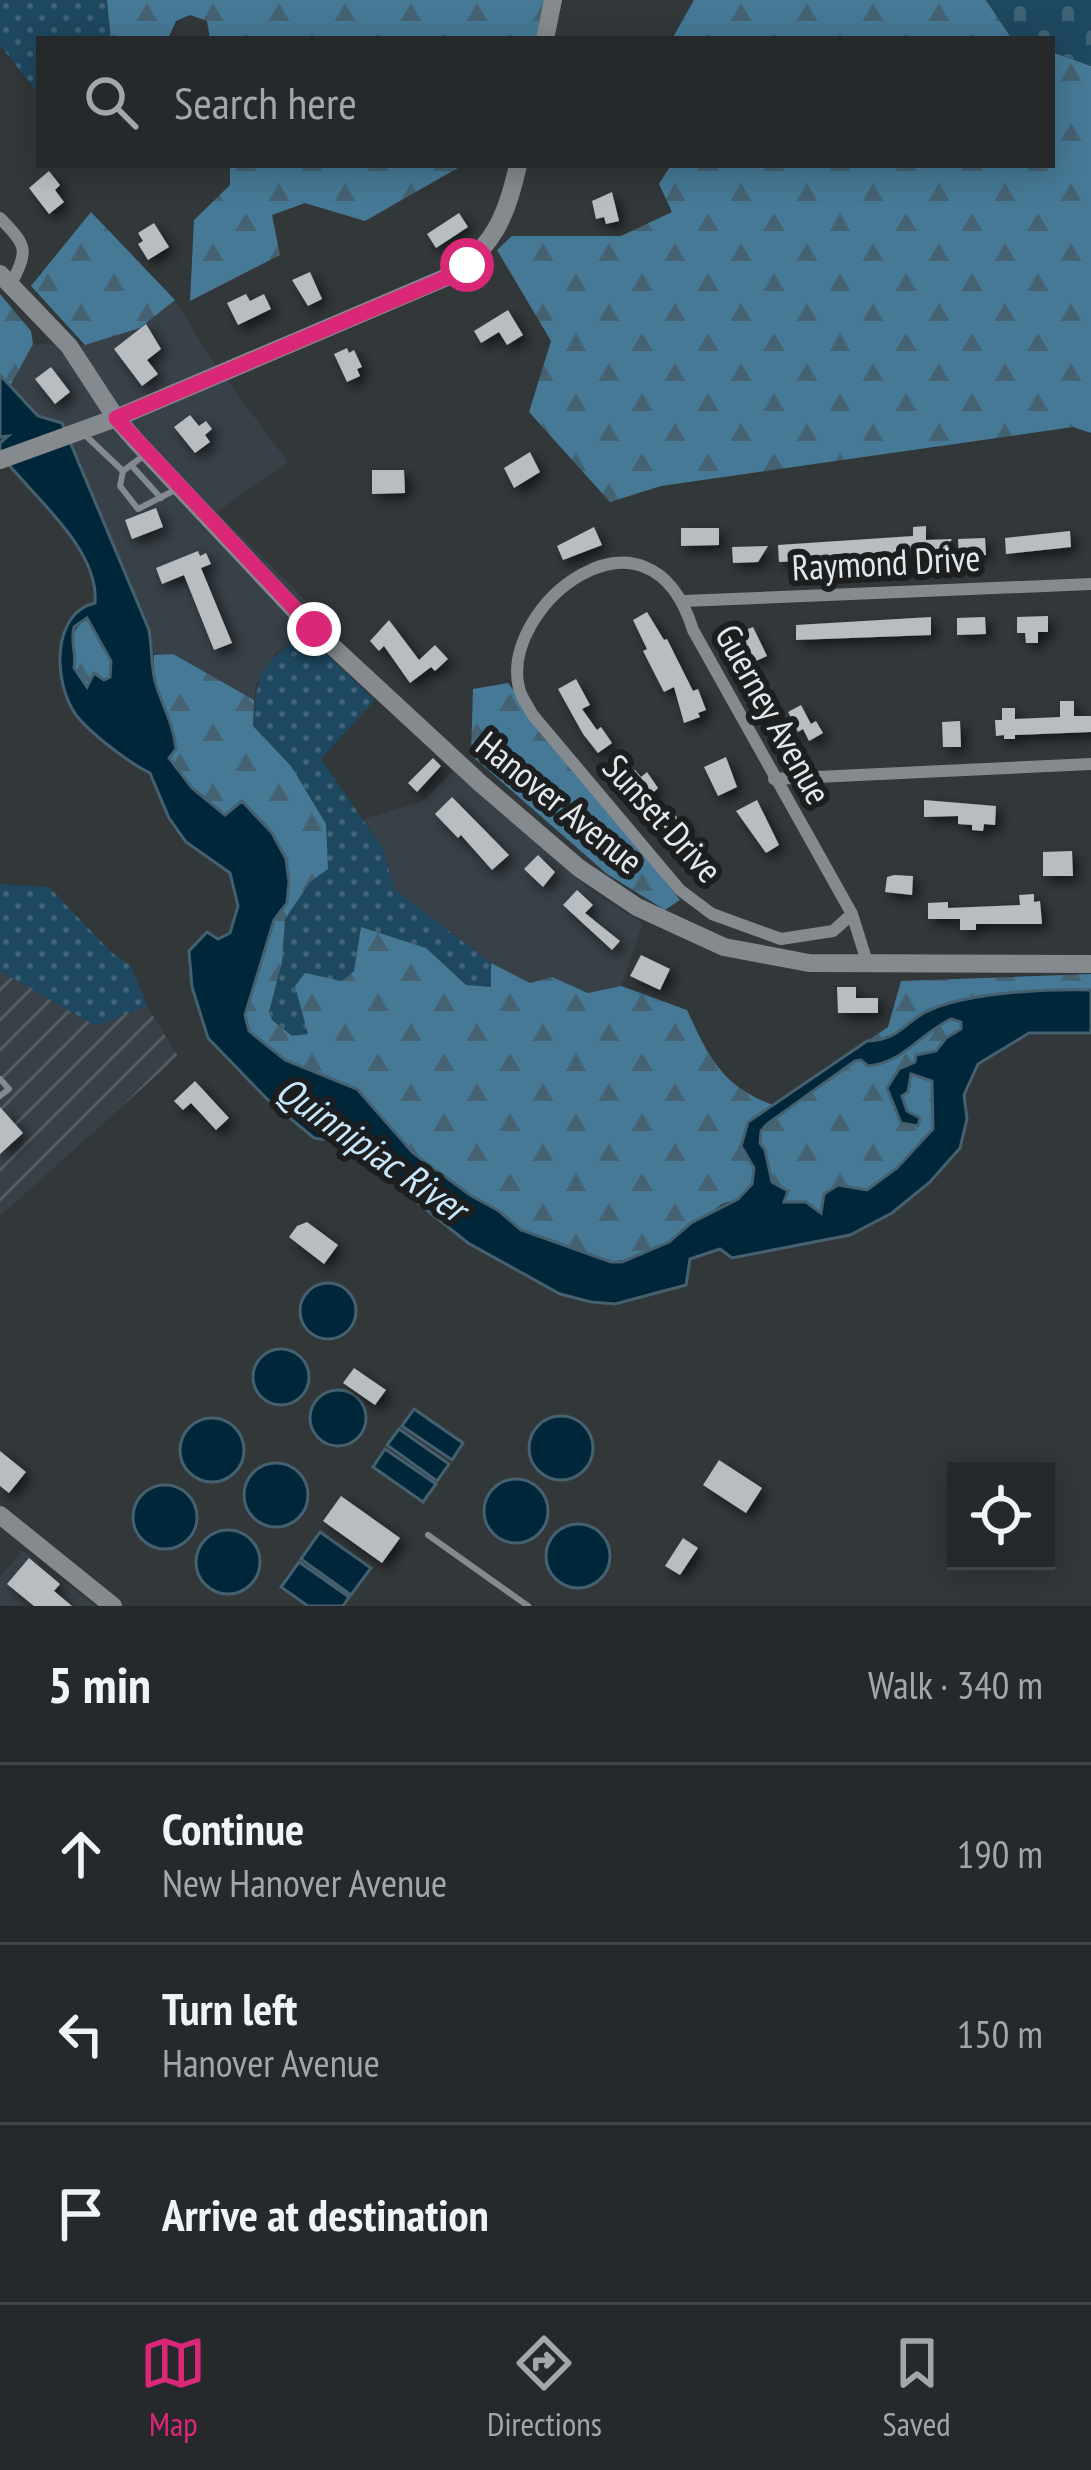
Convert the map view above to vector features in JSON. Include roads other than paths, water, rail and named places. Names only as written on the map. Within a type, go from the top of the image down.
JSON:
[{"type":"main road","points":[[546,36],[553,0]]},
{"type":"main road","points":[[1,460],[116,418],[448,277],[498,233],[517,168]]},
{"type":"main road","name":"Hanover Avenue","points":[[5,279],[69,346],[140,459],[179,487],[303,619],[481,784],[580,868],[637,907],[724,947],[809,963],[1091,964]]},
{"type":"main road","points":[[0,1515],[112,1606]]},
{"type":"street","points":[[0,218],[24,246],[25,256],[5,279]]},
{"type":"street","name":"Guerney Avenue","points":[[577,575],[612,560],[668,580],[684,601],[693,630],[852,914],[868,965]]},
{"type":"street","name":"Sunset Drive","points":[[577,575],[538,614],[520,656],[519,688],[532,714],[680,890],[712,914],[781,939],[833,931],[852,914]]},
{"type":"street","name":"Raymond Drive","points":[[684,601],[1091,584]]},
{"type":"street","points":[[774,779],[1091,764]]},
{"type":"lane","points":[[75,434],[123,471]]},
{"type":"lane","points":[[162,499],[140,459],[123,471],[120,486],[138,509],[162,499],[179,487]]},
{"type":"lane","points":[[0,1078],[9,1089],[0,1096]]},
{"type":"lane","points":[[428,1535],[528,1606]]},
{"type":"water","name":"Quinnipiac River","points":[[0,375],[38,416],[62,423],[149,630],[155,681],[175,740],[176,749],[169,758],[192,788],[225,815],[242,801],[272,833],[286,859],[287,903],[274,920],[245,1015],[249,1031],[285,1060],[357,1089],[413,1153],[521,1230],[611,1262],[669,1242],[691,1223],[738,1199],[752,1184],[754,1168],[741,1146],[748,1122],[867,1041],[888,1037],[923,1013],[949,1003],[1032,991],[1091,990],[1091,1033],[1029,1033],[978,1064],[964,1095],[967,1119],[960,1148],[930,1182],[892,1213],[850,1235],[732,1258],[720,1249],[690,1259],[686,1285],[615,1304],[560,1294],[468,1243],[367,1156],[343,1142],[314,1138],[267,1099],[208,1038],[192,987],[189,951],[207,932],[218,939],[230,933],[238,906],[230,873],[186,842],[169,818],[150,773],[100,739],[68,701],[60,651],[70,620],[95,603],[94,582],[75,542],[0,454],[0,443],[8,436],[0,437]],"holes":[[[87,618],[111,661],[110,677],[104,680],[94,673],[87,687],[74,668],[73,638],[74,627]],[[951,1019],[961,1022],[961,1029],[936,1051],[916,1055],[915,1062],[899,1069],[887,1088],[901,1123],[918,1126],[920,1118],[907,1111],[902,1096],[908,1092],[911,1074],[932,1081],[933,1129],[897,1168],[867,1190],[838,1185],[824,1194],[821,1213],[806,1202],[784,1202],[788,1191],[772,1182],[760,1143],[767,1124],[855,1061],[868,1066],[892,1059]]]},
{"type":"water","points":[[328,1283],[348,1291],[356,1311],[348,1331],[328,1339],[308,1331],[300,1311],[308,1291]]},
{"type":"water","points":[[281,1349],[301,1357],[309,1377],[301,1397],[281,1405],[261,1397],[253,1377],[261,1357]]},
{"type":"water","points":[[338,1390],[357,1399],[366,1418],[357,1437],[338,1446],[319,1437],[310,1418],[319,1399]]},
{"type":"water","points":[[414,1409],[463,1443],[452,1460],[402,1426]]},
{"type":"water","points":[[561,1416],[583,1426],[593,1448],[583,1470],[561,1480],[539,1470],[529,1448],[539,1426]]},
{"type":"water","points":[[212,1418],[235,1427],[244,1450],[235,1473],[212,1482],[189,1473],[180,1450],[189,1427]]},
{"type":"water","points":[[399,1429],[449,1464],[437,1481],[387,1445]]},
{"type":"water","points":[[385,1449],[436,1484],[423,1502],[373,1467]]},
{"type":"water","points":[[276,1463],[299,1472],[308,1495],[299,1518],[276,1527],[253,1518],[244,1495],[253,1472]]},
{"type":"water","points":[[516,1479],[539,1488],[548,1511],[539,1534],[516,1543],[493,1534],[484,1511],[493,1488]]},
{"type":"water","points":[[165,1485],[187,1495],[197,1517],[187,1539],[165,1549],[143,1539],[133,1517],[143,1495]]},
{"type":"water","points":[[578,1524],[600,1534],[610,1556],[600,1578],[578,1588],[556,1578],[546,1556],[556,1534]]},
{"type":"water","points":[[228,1530],[251,1539],[260,1562],[251,1585],[228,1594],[205,1585],[196,1562],[205,1539]]},
{"type":"water","points":[[320,1532],[371,1568],[351,1595],[301,1559]]},
{"type":"water","points":[[299,1562],[349,1597],[343,1606],[308,1606],[281,1587]]}]
